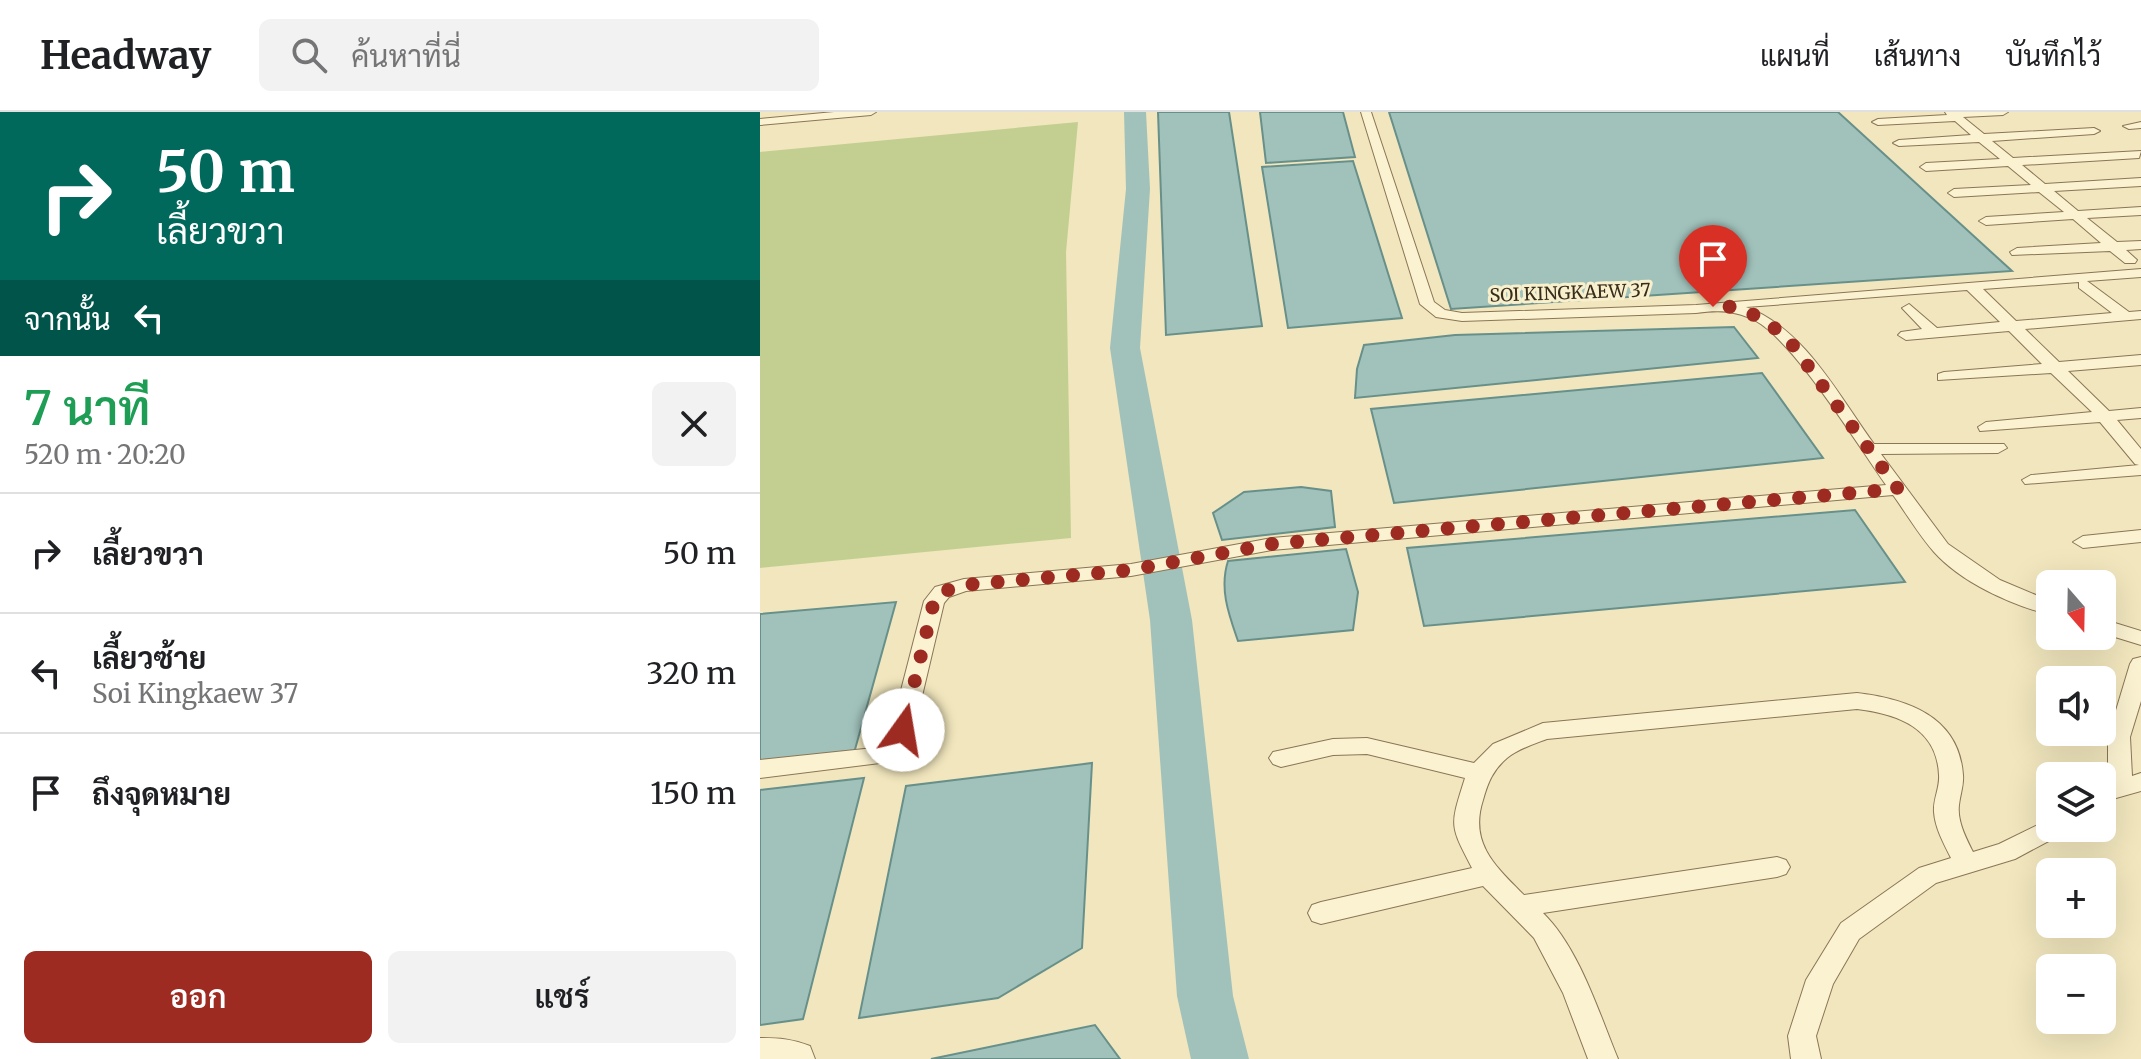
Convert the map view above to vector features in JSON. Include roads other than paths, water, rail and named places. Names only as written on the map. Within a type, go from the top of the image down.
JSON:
[{"type":"street","points":[[760,122],[871,112]]},
{"type":"street","name":"SOI KINGKAEW 37","points":[[1366,112],[1427,304],[1433,310],[1462,317],[1696,309],[1726,305],[1761,318],[1789,340],[1941,548],[1972,575],[2036,603]]},
{"type":"street","points":[[1878,122],[2003,112]]},
{"type":"street","points":[[1953,115],[2130,260]]},
{"type":"street","points":[[1899,143],[2094,131]]},
{"type":"street","points":[[1926,167],[2139,154]]},
{"type":"street","points":[[1954,193],[2141,182]]},
{"type":"street","points":[[1986,221],[2141,211]]},
{"type":"street","points":[[2017,252],[2141,245]]},
{"type":"street","points":[[1726,305],[2141,273]]},
{"type":"street","points":[[2084,285],[2136,317]]},
{"type":"street","points":[[1972,287],[2104,417],[2141,460]]},
{"type":"street","points":[[1909,308],[1934,333]]},
{"type":"street","points":[[1906,335],[2136,317]]},
{"type":"street","points":[[1944,377],[2141,360]]},
{"type":"street","points":[[1986,427],[2141,413]]},
{"type":"street","points":[[1868,449],[1998,448]]},
{"type":"street","points":[[2031,480],[2141,470]]},
{"type":"street","points":[[760,769],[880,756],[892,750],[903,730],[934,601],[942,592],[964,585],[1156,566],[1272,544],[1898,489]]},
{"type":"street","points":[[2083,542],[2141,536]]},
{"type":"street","points":[[2116,630],[2141,638]]},
{"type":"street","points":[[2121,787],[2119,737],[2141,664]]},
{"type":"street","points":[[1603,1059],[1576,989],[1543,930],[1488,875],[1464,826],[1479,773],[1501,750],[1543,731],[1857,701],[1886,703],[1909,710],[1929,724],[1942,741],[1952,778],[1946,809],[1950,831],[1967,864]]},
{"type":"street","points":[[1281,758],[1333,747],[1367,746],[1479,773]]},
{"type":"street","points":[[1806,1059],[1802,1036],[1820,980],[1850,931],[1928,875],[2006,852],[2036,836]]},
{"type":"street","points":[[1519,906],[1777,867]]},
{"type":"street","points":[[1321,913],[1488,875]]},
{"type":"street","points":[[760,1051],[790,1051],[800,1055],[800,1059]]},
{"type":"water","points":[[1158,112],[1229,112],[1262,326],[1166,335]]},
{"type":"water","points":[[1260,112],[1343,112],[1355,157],[1266,163]]},
{"type":"water","points":[[1389,112],[1838,112],[2012,271],[1451,309]]},
{"type":"water","points":[[1353,161],[1402,318],[1288,328],[1262,167]]},
{"type":"water","points":[[1734,327],[1758,358],[1355,398],[1357,369],[1364,345],[1455,335]]},
{"type":"water","points":[[1762,373],[1823,458],[1394,503],[1371,409]]},
{"type":"water","points":[[1301,487],[1331,491],[1335,527],[1222,540],[1213,513],[1244,492]]},
{"type":"water","points":[[1855,510],[1905,582],[1424,626],[1407,548]]},
{"type":"water","points":[[1346,549],[1358,592],[1353,630],[1238,641],[1225,592],[1228,561]]},
{"type":"water","points":[[896,602],[854,753],[760,763],[760,614]]},
{"type":"water","points":[[1092,763],[1082,948],[998,998],[859,1018],[906,786]]},
{"type":"water","points":[[864,778],[803,1019],[760,1025],[760,790]]},
{"type":"water","points":[[1095,1025],[1120,1059],[931,1059]]},
{"type":"waterway","points":[[1135,112],[1138,189],[1125,348],[1171,620],[1205,996],[1220,1059]]}]
